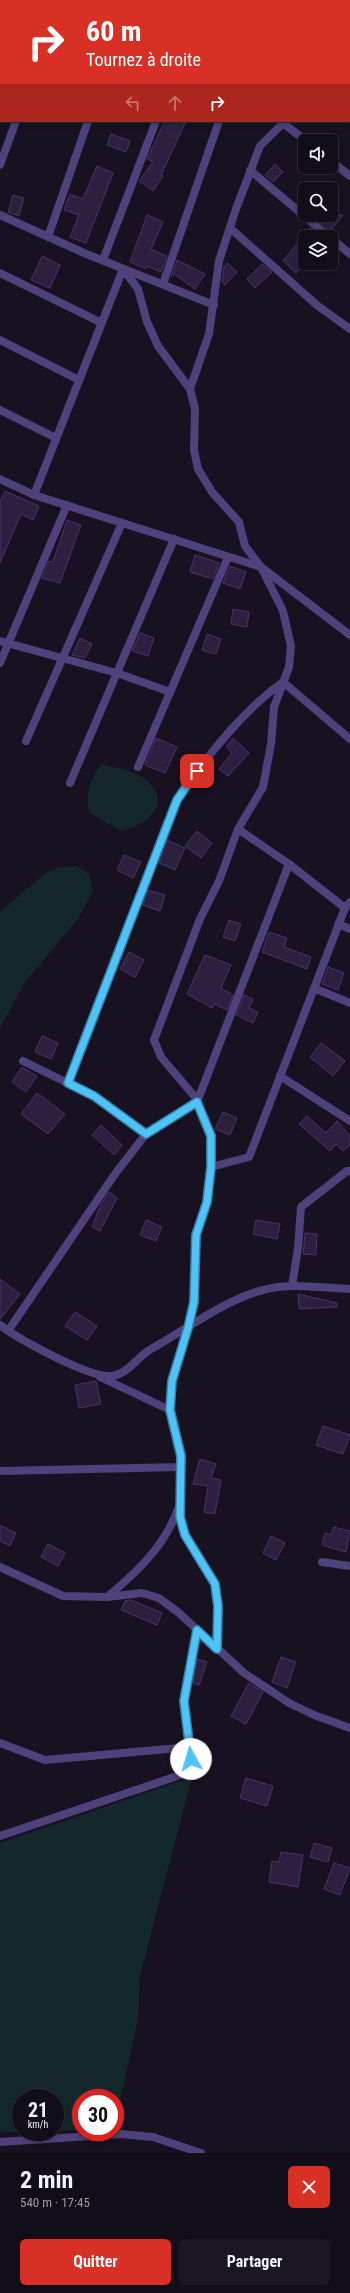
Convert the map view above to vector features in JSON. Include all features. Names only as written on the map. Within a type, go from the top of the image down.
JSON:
[{"type":"street","points":[[0,165],[16,122]]},
{"type":"street","points":[[48,237],[88,122]]},
{"type":"street","points":[[103,260],[156,122]]},
{"type":"street","points":[[163,284],[220,122]]},
{"type":"street","points":[[190,389],[209,334],[219,261],[250,170],[260,146],[284,122],[298,134]]},
{"type":"street","points":[[338,167],[350,176]]},
{"type":"street","points":[[250,170],[321,230]]},
{"type":"street","points":[[0,215],[123,269],[214,305]]},
{"type":"street","points":[[230,228],[318,306],[350,329]]},
{"type":"street","points":[[338,244],[350,254]]},
{"type":"street","points":[[34,495],[123,269]]},
{"type":"street","points":[[123,269],[138,289],[147,322],[158,346],[190,389],[195,408],[194,450],[198,469],[212,492],[238,522],[245,546],[261,567],[283,611],[291,646],[289,667],[274,707],[272,744],[263,787],[238,829],[219,881],[200,919],[154,1040],[160,1057],[195,1097],[211,1136],[211,1167],[207,1202],[196,1235],[194,1302],[172,1381],[170,1410],[181,1456],[180,1517],[185,1535],[215,1584],[218,1606],[217,1649]]},
{"type":"street","points":[[0,274],[102,323]]},
{"type":"street","points":[[0,340],[80,380]]},
{"type":"street","points":[[0,410],[56,438]]},
{"type":"street","points":[[0,479],[34,495],[261,567],[350,636]]},
{"type":"street","points":[[0,663],[4,642],[67,505]]},
{"type":"street","points":[[26,742],[122,523]]},
{"type":"street","points":[[70,783],[174,539]]},
{"type":"street","points":[[138,767],[228,556]]},
{"type":"street","points":[[4,642],[117,673],[170,692]]},
{"type":"street","points":[[283,682],[350,739]]},
{"type":"street","points":[[68,1083],[177,800],[197,771],[261,698],[283,682]]},
{"type":"street","points":[[211,1167],[249,1157],[338,924],[347,905],[238,829]]},
{"type":"street","points":[[8,1331],[115,1174],[146,1134],[197,1102],[289,864]]},
{"type":"street","points":[[338,924],[350,929]]},
{"type":"street","points":[[314,988],[350,1003]]},
{"type":"street","points":[[23,1061],[94,1096],[146,1134]]},
{"type":"street","points":[[280,1076],[350,1121]]},
{"type":"street","points":[[292,1286],[298,1248],[301,1207],[323,1192],[347,1171],[350,1171]]},
{"type":"street","points":[[96,1375],[111,1376],[124,1372],[142,1355],[233,1301],[263,1290],[292,1286],[350,1289]]},
{"type":"street","points":[[0,1325],[8,1331],[170,1410]]},
{"type":"street","points":[[0,1472],[181,1467]]},
{"type":"street","points":[[107,1597],[140,1569],[170,1530],[180,1504]]},
{"type":"street","points":[[322,1562],[350,1566]]},
{"type":"street","points":[[0,1567],[62,1596],[107,1597],[142,1593],[159,1598],[244,1673],[289,1703],[314,1715],[350,1728]]},
{"type":"street","points":[[0,1836],[192,1771],[184,1701],[197,1630]]},
{"type":"street","points":[[0,1743],[45,1760],[190,1747]]},
{"type":"street","points":[[0,2142],[121,2134],[153,2137],[201,2153]]},
{"type":"green space","points":[[101,764],[137,774],[147,781],[155,790],[158,798],[154,813],[139,824],[121,831],[90,813],[88,806],[89,788]]},
{"type":"green space","points":[[76,866],[89,874],[93,890],[78,919],[26,981],[0,1028],[0,912],[44,874],[57,868]]},
{"type":"green space","points":[[192,1777],[140,1976],[138,2019],[123,2089],[72,2089],[72,2130],[64,2131],[64,2089],[12,2089],[12,2132],[0,2132],[0,1843]]},
{"type":"building","points":[[165,122],[186,122],[161,175],[163,176],[153,191],[139,181],[153,162],[147,159]]},
{"type":"building","points":[[111,134],[130,141],[126,152],[107,145]]},
{"type":"building","points":[[275,164],[283,172],[273,182],[265,175]]},
{"type":"building","points":[[97,166],[113,173],[86,243],[70,237],[79,215],[64,210],[70,194],[83,199]]},
{"type":"building","points":[[13,195],[24,198],[19,216],[8,212]]},
{"type":"building","points":[[147,215],[163,222],[151,249],[167,256],[161,272],[147,266],[146,269],[130,262]]},
{"type":"building","points":[[338,215],[343,215],[338,221]]},
{"type":"building","points":[[319,222],[337,222],[331,230]]},
{"type":"building","points":[[298,243],[299,270],[296,273],[283,261]]},
{"type":"building","points":[[42,256],[60,265],[50,288],[31,280]]},
{"type":"building","points":[[177,260],[205,274],[195,289],[174,274],[171,277]]},
{"type":"building","points":[[227,263],[237,272],[225,285],[222,282],[224,267]]},
{"type":"building","points":[[262,264],[272,272],[255,288],[247,279]]},
{"type":"building","points":[[5,491],[39,506],[33,520],[21,514],[0,563],[0,502]]},
{"type":"building","points":[[67,520],[81,525],[60,583],[42,578],[49,561],[53,562]]},
{"type":"building","points":[[195,555],[219,563],[213,579],[190,572]]},
{"type":"building","points":[[230,566],[246,572],[240,589],[223,583]]},
{"type":"building","points":[[233,609],[249,612],[247,627],[231,624]]},
{"type":"building","points":[[140,633],[154,638],[148,656],[132,651]]},
{"type":"building","points":[[207,634],[221,639],[216,654],[202,650]]},
{"type":"building","points":[[80,638],[92,644],[85,658],[72,655]]},
{"type":"building","points":[[156,738],[177,747],[165,773],[145,765]]},
{"type":"building","points":[[233,738],[249,753],[228,776],[219,769],[232,753],[226,747]]},
{"type":"building","points":[[197,831],[212,843],[201,858],[185,846]]},
{"type":"building","points":[[167,840],[185,848],[175,870],[159,863]]},
{"type":"building","points":[[124,855],[141,862],[133,878],[117,870]]},
{"type":"building","points":[[148,890],[165,895],[160,911],[143,905]]},
{"type":"building","points":[[229,920],[241,924],[235,941],[223,937]]},
{"type":"building","points":[[269,932],[287,938],[284,947],[311,957],[307,969],[262,952]]},
{"type":"building","points":[[129,952],[144,960],[135,977],[120,969]]},
{"type":"building","points":[[205,955],[231,965],[221,988],[233,995],[227,1010],[214,1004],[212,1008],[187,994]]},
{"type":"building","points":[[328,967],[344,973],[338,990],[322,984]]},
{"type":"building","points":[[244,995],[253,999],[249,1008],[258,1012],[253,1023],[236,1015]]},
{"type":"building","points":[[42,1036],[58,1043],[51,1059],[35,1052]]},
{"type":"building","points":[[321,1043],[345,1061],[333,1076],[310,1057]]},
{"type":"building","points":[[22,1067],[37,1076],[26,1092],[12,1082]]},
{"type":"building","points":[[37,1093],[65,1114],[48,1134],[21,1114]]},
{"type":"building","points":[[223,1112],[237,1118],[230,1135],[215,1129]]},
{"type":"building","points":[[307,1116],[326,1133],[337,1121],[350,1136],[350,1145],[343,1151],[336,1144],[330,1151],[299,1124]]},
{"type":"building","points":[[101,1125],[122,1145],[114,1155],[92,1135]]},
{"type":"building","points":[[109,1192],[117,1198],[100,1231],[92,1227],[101,1204]]},
{"type":"building","points":[[146,1220],[162,1227],[156,1241],[140,1235]]},
{"type":"building","points":[[256,1220],[280,1224],[277,1239],[253,1234]]},
{"type":"building","points":[[305,1233],[317,1234],[316,1255],[303,1254]]},
{"type":"building","points":[[0,1279],[20,1294],[0,1319]]},
{"type":"building","points":[[298,1294],[337,1303],[337,1307],[299,1309]]},
{"type":"building","points":[[75,1312],[97,1326],[87,1340],[65,1326]]},
{"type":"building","points":[[96,1381],[101,1404],[79,1408],[75,1385]]},
{"type":"building","points":[[323,1426],[350,1435],[343,1454],[316,1445]]},
{"type":"building","points":[[200,1459],[216,1464],[211,1478],[221,1480],[215,1514],[204,1512],[208,1486],[193,1484]]},
{"type":"building","points":[[0,1525],[16,1533],[10,1546],[0,1541]]},
{"type":"building","points":[[334,1527],[350,1531],[346,1552],[322,1545],[325,1533],[331,1535]]},
{"type":"building","points":[[271,1536],[285,1543],[276,1560],[263,1553]]},
{"type":"building","points":[[48,1544],[65,1553],[58,1566],[41,1557]]},
{"type":"building","points":[[131,1600],[162,1613],[157,1625],[121,1610],[125,1601]]},
{"type":"building","points":[[281,1657],[296,1662],[287,1688],[272,1682]]},
{"type":"building","points":[[197,1659],[207,1662],[199,1685],[193,1683]]},
{"type":"building","points":[[249,1683],[263,1692],[246,1724],[231,1716]]},
{"type":"building","points":[[246,1778],[273,1786],[267,1806],[240,1798]]},
{"type":"building","points":[[314,1843],[332,1848],[328,1862],[310,1857]]},
{"type":"building","points":[[281,1852],[303,1855],[298,1887],[269,1882],[272,1861],[279,1862]]},
{"type":"building","points":[[334,1863],[350,1868],[340,1895],[324,1889]]},
{"type":"route","points":[[191,1759],[184,1701],[197,1630],[217,1649],[218,1606],[215,1584],[185,1535],[180,1517],[181,1456],[170,1410],[172,1381],[194,1302],[196,1235],[207,1202],[211,1167],[211,1136],[197,1102],[146,1134],[94,1096],[68,1083],[177,800],[197,771]]}]
